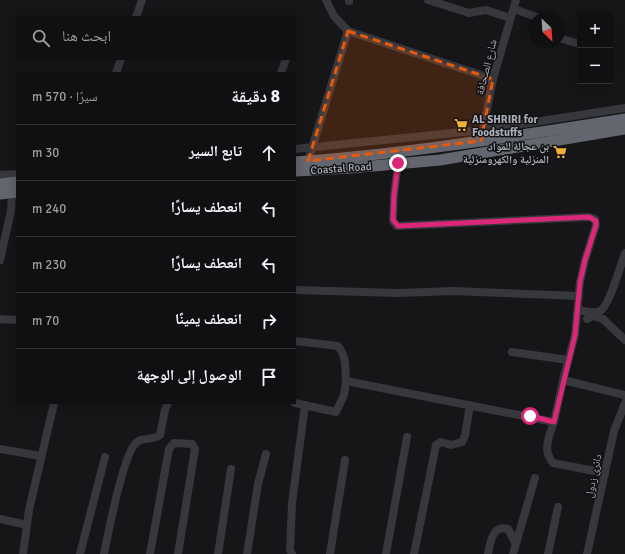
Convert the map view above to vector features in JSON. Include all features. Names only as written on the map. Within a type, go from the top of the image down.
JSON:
[{"type":"highway","name":"Coastal Road","points":[[296,162],[481,141],[625,119]]},
{"type":"highway","name":"Coastal Road","points":[[296,171],[351,168],[440,160],[625,130]]},
{"type":"highway","points":[[0,184],[16,182]]},
{"type":"highway","points":[[0,194],[14,193]]},
{"type":"street","points":[[136,16],[142,0]]},
{"type":"street","points":[[326,0],[334,16],[348,31],[493,79]]},
{"type":"street","points":[[428,0],[469,14],[486,10],[510,18]]},
{"type":"street","name":"شارع الصحافة","points":[[481,141],[493,79],[516,0]]},
{"type":"street","points":[[514,9],[529,14]]},
{"type":"street","points":[[308,161],[348,31]]},
{"type":"street","points":[[565,40],[577,43]]},
{"type":"street","points":[[116,72],[121,60]]},
{"type":"street","points":[[281,72],[286,60]]},
{"type":"street","points":[[296,149],[483,130],[625,108]]},
{"type":"street","points":[[398,163],[393,220],[398,226],[592,218],[596,225],[585,260],[578,296],[575,335],[554,422],[547,444],[549,458],[553,463],[605,473]]},
{"type":"street","points":[[0,175],[16,174]]},
{"type":"street","points":[[0,260],[14,193]]},
{"type":"street","points":[[578,310],[598,312],[602,310],[608,300],[625,253]]},
{"type":"street","points":[[296,290],[398,293],[453,291],[578,296]]},
{"type":"street","points":[[587,319],[592,316],[603,319],[625,340]]},
{"type":"street","points":[[0,318],[16,320]]},
{"type":"street","points":[[296,341],[338,346],[343,352],[346,381],[344,396],[336,412],[296,403]]},
{"type":"street","points":[[512,352],[568,360]]},
{"type":"street","points":[[563,380],[625,395]]},
{"type":"street","points":[[346,381],[554,422]]},
{"type":"street","points":[[23,554],[27,525],[41,456],[54,404]]},
{"type":"street","points":[[104,554],[125,466],[133,445],[138,441],[158,437],[160,435],[168,404]]},
{"type":"street","name":"دائرى زدول","points":[[587,554],[616,423],[625,404]]},
{"type":"street","points":[[292,554],[290,550],[292,503],[305,405]]},
{"type":"street","points":[[414,554],[436,445],[441,442],[451,445],[462,442],[465,436],[470,405]]},
{"type":"street","points":[[386,554],[407,437]]},
{"type":"street","points":[[150,554],[168,449],[174,443],[180,442],[192,444],[195,449],[178,554]]},
{"type":"street","points":[[0,449],[41,456]]},
{"type":"street","points":[[247,554],[258,484],[266,454]]},
{"type":"street","points":[[80,554],[105,457]]},
{"type":"street","points":[[330,554],[345,460]]},
{"type":"street","points":[[218,554],[231,469]]},
{"type":"street","points":[[513,554],[515,542],[526,511],[535,478]]},
{"type":"street","points":[[548,554],[558,507]]},
{"type":"street","points":[[0,518],[27,525]]},
{"type":"street","points":[[488,554],[492,536],[495,531],[500,528],[508,529],[515,542]]},
{"type":"highlighted area","points":[[348,31],[493,79],[481,141],[308,161]]},
{"type":"place","name":"AL SHRIRI for Foodstuffs","points":[[461,125]]},
{"type":"place","name":"بن عجالة للمواد المنزلية والكهرومنزلية","points":[[560,152]]},
{"type":"route","points":[[398,163],[393,220],[398,226],[589,217],[596,221],[580,282],[578,296],[578,322],[554,422],[530,416]]}]
